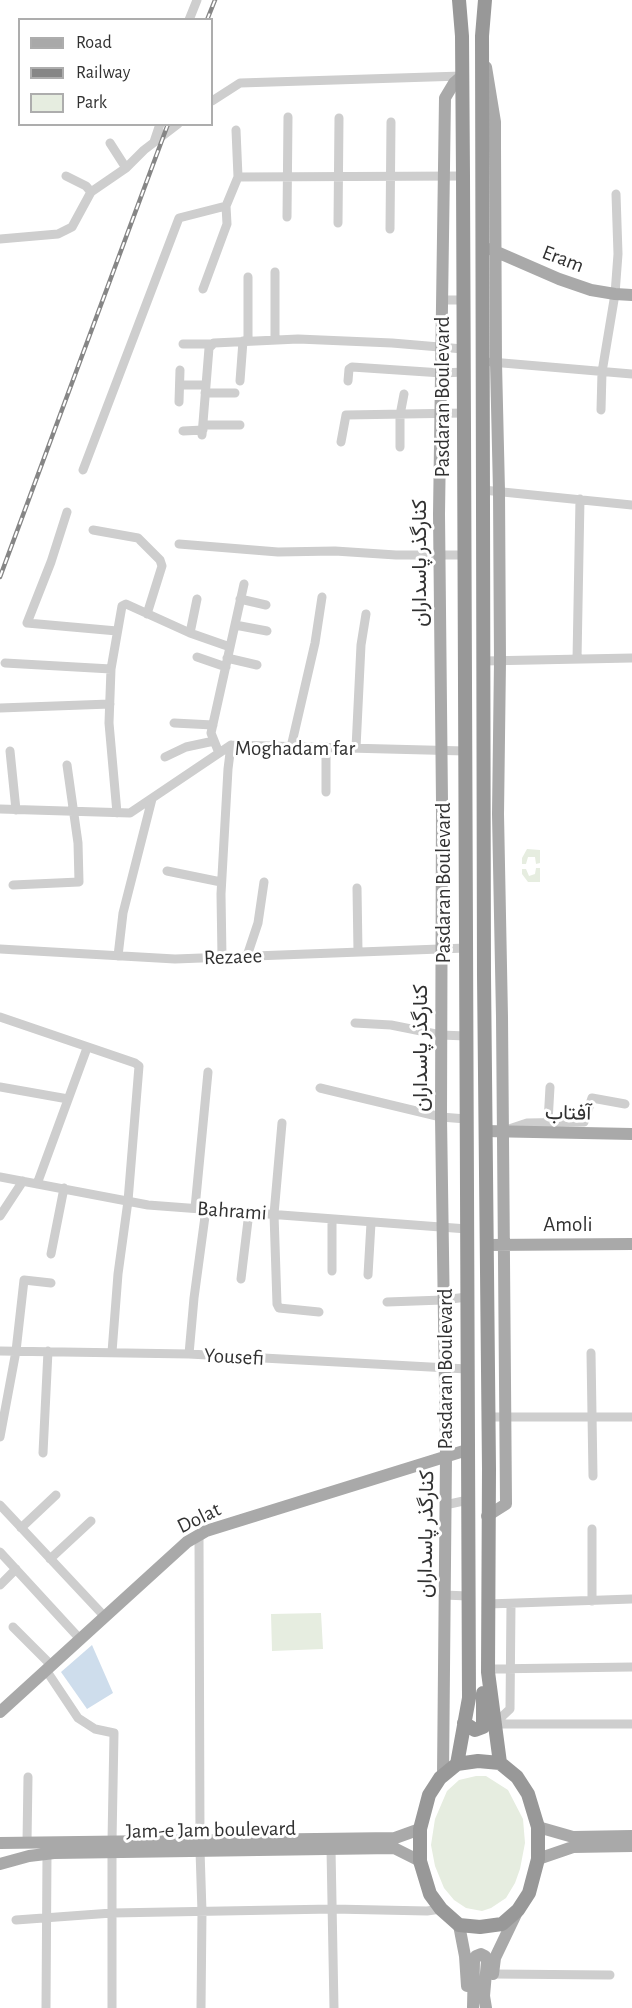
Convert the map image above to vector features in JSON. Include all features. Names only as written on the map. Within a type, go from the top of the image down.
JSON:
[{"type":"highway","name":"Pasdaran Boulevard","points":[[457,1764],[469,1698],[463,176],[462,36],[459,0]]},
{"type":"highway","points":[[462,36],[465,0]]},
{"type":"highway","name":"Pasdaran Boulevard","points":[[484,2],[482,36],[490,249],[489,362],[483,490],[484,1131],[489,1469],[488,1671],[500,1763]]},
{"type":"highway","points":[[464,1723],[475,1730],[483,1727],[483,1686],[488,1671]]},
{"type":"highway","points":[[478,1761],[500,1763],[517,1777],[528,1794],[538,1827],[538,1859],[529,1893],[518,1910],[502,1924],[480,1928],[459,1925],[441,1909],[430,1894],[420,1861],[420,1829],[429,1796],[443,1775],[457,1764],[478,1761]]},
{"type":"main road","name":"کنارگذر پاسداران","points":[[443,1775],[446,1456],[441,1117],[442,750],[439,555],[443,176],[446,98],[454,83],[462,76]]},
{"type":"main road","name":"Eram","points":[[490,249],[591,290],[632,295]]},
{"type":"main road","points":[[487,1516],[506,1504],[498,814],[499,491],[489,362]]},
{"type":"main road","name":"آفتاب","points":[[484,1131],[632,1134]]},
{"type":"main road","name":"Amoli","points":[[486,1245],[632,1244]]},
{"type":"main road","name":"Dolat","points":[[0,1712],[187,1542],[206,1531],[467,1450]]},
{"type":"main road","points":[[538,1827],[573,1837],[632,1836]]},
{"type":"main road","name":"Jam-e Jam boulevard","points":[[0,1843],[112,1846],[307,1844],[395,1838],[420,1829]]},
{"type":"main road","points":[[18,1858],[25,1853],[26,1849],[22,1842]]},
{"type":"main road","name":"Jam-e Jam boulevard","points":[[307,1844],[332,1849],[394,1848],[420,1861]]},
{"type":"main road","name":"Jam-e Jam boulevard","points":[[0,1863],[18,1858],[112,1846]]},
{"type":"main road","points":[[538,1859],[573,1847],[632,1846]]},
{"type":"main road","points":[[488,2008],[495,1958],[518,1910]]},
{"type":"main road","points":[[459,1925],[465,1956],[468,2008]]},
{"type":"main road","points":[[473,2008],[474,1961],[480,1954],[485,1956],[487,1961],[484,1996],[488,2008]]},
{"type":"street","points":[[190,18],[197,0]]},
{"type":"street","points":[[213,100],[240,83],[462,76]]},
{"type":"street","points":[[287,216],[288,117]]},
{"type":"street","points":[[338,223],[339,118]]},
{"type":"street","points":[[390,229],[391,122]]},
{"type":"street","points":[[154,142],[159,126]]},
{"type":"street","points":[[0,239],[58,234],[72,227],[91,192],[126,168],[175,126]]},
{"type":"street","points":[[203,289],[227,224],[226,206],[238,177],[236,130]]},
{"type":"street","points":[[110,143],[126,168]]},
{"type":"street","points":[[66,176],[86,186],[91,192]]},
{"type":"street","points":[[238,177],[463,176]]},
{"type":"street","points":[[602,410],[603,372],[615,294],[618,254],[616,194]]},
{"type":"street","points":[[83,470],[179,218],[226,206]]},
{"type":"street","points":[[275,272],[275,340]]},
{"type":"street","points":[[240,381],[245,341],[248,277]]},
{"type":"street","points":[[442,300],[463,300]]},
{"type":"street","points":[[183,344],[298,339],[392,342],[464,349]]},
{"type":"street","points":[[203,430],[211,344]]},
{"type":"street","points":[[489,362],[632,374]]},
{"type":"street","points":[[348,381],[349,369],[352,367],[442,373],[464,372]]},
{"type":"street","points":[[179,402],[180,370]]},
{"type":"street","points":[[180,385],[235,393]]},
{"type":"street","points":[[400,447],[400,415],[404,394]]},
{"type":"street","points":[[341,442],[346,415],[464,413]]},
{"type":"street","points":[[183,431],[240,425]]},
{"type":"street","points":[[483,490],[632,505]]},
{"type":"street","points":[[577,659],[580,499]]},
{"type":"street","points":[[67,512],[27,623],[117,632]]},
{"type":"street","points":[[93,530],[138,538],[160,560],[162,566],[147,614]]},
{"type":"street","points":[[179,544],[278,552],[335,551],[396,555],[464,555]]},
{"type":"street","points":[[219,753],[211,733],[244,584]]},
{"type":"street","points":[[291,747],[315,642],[322,597]]},
{"type":"street","points":[[190,633],[197,599]]},
{"type":"street","points":[[240,599],[266,605]]},
{"type":"street","points":[[117,813],[109,723],[111,669],[122,606],[126,604],[190,633],[230,647]]},
{"type":"street","points":[[356,748],[361,645],[366,614]]},
{"type":"street","points":[[235,625],[267,631]]},
{"type":"street","points":[[197,657],[257,665]]},
{"type":"street","points":[[484,661],[632,658]]},
{"type":"street","points":[[5,663],[111,669]]},
{"type":"street","points":[[0,708],[110,704]]},
{"type":"street","points":[[174,723],[213,724]]},
{"type":"street","points":[[165,757],[186,747],[214,741]]},
{"type":"street","points":[[222,957],[221,882],[231,745]]},
{"type":"street","name":"Moghadam far","points":[[0,809],[130,813],[231,745],[465,751]]},
{"type":"street","points":[[326,747],[326,792]]},
{"type":"street","points":[[10,751],[16,810]]},
{"type":"street","points":[[13,885],[80,882],[78,843],[67,765]]},
{"type":"street","points":[[118,956],[123,913],[152,799]]},
{"type":"street","points":[[167,871],[221,882]]},
{"type":"street","points":[[247,956],[258,923],[264,882]]},
{"type":"street","points":[[357,888],[358,952]]},
{"type":"street","name":"Rezaee","points":[[0,949],[175,959],[466,948]]},
{"type":"street","points":[[0,1017],[139,1066],[112,1352]]},
{"type":"street","points":[[355,1023],[391,1025],[441,1035],[466,1036]]},
{"type":"street","points":[[37,1184],[87,1048]]},
{"type":"street","points":[[195,1209],[208,1071]]},
{"type":"street","points":[[0,1087],[68,1099]]},
{"type":"street","points":[[321,1088],[441,1117],[466,1119]]},
{"type":"street","points":[[548,1122],[550,1088]]},
{"type":"street","points":[[503,1131],[527,1123],[584,1122],[592,1098],[625,1104]]},
{"type":"street","points":[[282,1123],[274,1214],[278,1306],[279,1308],[319,1312]]},
{"type":"street","name":"Bahrami","points":[[0,1177],[148,1205],[467,1229]]},
{"type":"street","points":[[0,1216],[23,1182]]},
{"type":"street","points":[[51,1254],[64,1188]]},
{"type":"street","points":[[189,1354],[206,1209]]},
{"type":"street","points":[[241,1279],[249,1212]]},
{"type":"street","points":[[332,1219],[332,1271]]},
{"type":"street","points":[[368,1275],[371,1223]]},
{"type":"street","points":[[0,1437],[16,1352],[24,1280],[51,1283]]},
{"type":"street","points":[[387,1302],[467,1297]]},
{"type":"street","name":"Yousefi","points":[[0,1351],[189,1354],[467,1369]]},
{"type":"street","points":[[43,1453],[48,1352]]},
{"type":"street","points":[[591,1353],[593,1476]]},
{"type":"street","points":[[488,1417],[632,1418]]},
{"type":"street","points":[[489,1469],[506,1469]]},
{"type":"street","points":[[21,1528],[56,1495]]},
{"type":"street","points":[[445,1505],[468,1500]]},
{"type":"street","points":[[0,1505],[105,1617]]},
{"type":"street","points":[[50,1558],[91,1521]]},
{"type":"street","points":[[592,1529],[592,1601]]},
{"type":"street","points":[[199,1536],[201,2008]]},
{"type":"street","points":[[0,1552],[80,1639]]},
{"type":"street","points":[[0,1584],[16,1569]]},
{"type":"street","points":[[444,1596],[468,1596]]},
{"type":"street","points":[[488,1605],[632,1599]]},
{"type":"street","points":[[494,1724],[510,1709],[511,1604]]},
{"type":"street","points":[[13,1627],[49,1667],[78,1718],[94,1729],[114,1733],[112,2008]]},
{"type":"street","points":[[488,1671],[632,1666]]},
{"type":"street","points":[[494,1724],[632,1724]]},
{"type":"street","points":[[22,1842],[28,1777]]},
{"type":"street","points":[[332,1849],[334,2008]]},
{"type":"street","points":[[46,2008],[47,1854]]},
{"type":"street","points":[[16,1920],[112,1913],[333,1909],[427,1911],[441,1909]]},
{"type":"street","points":[[493,1974],[610,1975]]},
{"type":"green space","points":[[527,849],[540,850],[540,863],[536,864],[535,857],[528,857],[526,864],[522,864],[522,858]]},
{"type":"green space","points":[[536,868],[540,868],[540,882],[528,882],[522,874],[522,869],[526,869],[529,876],[535,874]]},
{"type":"green space","points":[[321,1613],[323,1649],[272,1651],[271,1614]]},
{"type":"green space","points":[[486,1776],[508,1790],[523,1819],[525,1843],[520,1869],[506,1898],[482,1911],[466,1908],[454,1900],[444,1888],[435,1866],[431,1845],[435,1819],[447,1791],[459,1780]]},
{"type":"water","points":[[92,1645],[113,1693],[87,1709],[61,1672]]},
{"type":"railway","points":[[208,18],[215,0]]},
{"type":"railway","points":[[0,577],[167,126]]}]
